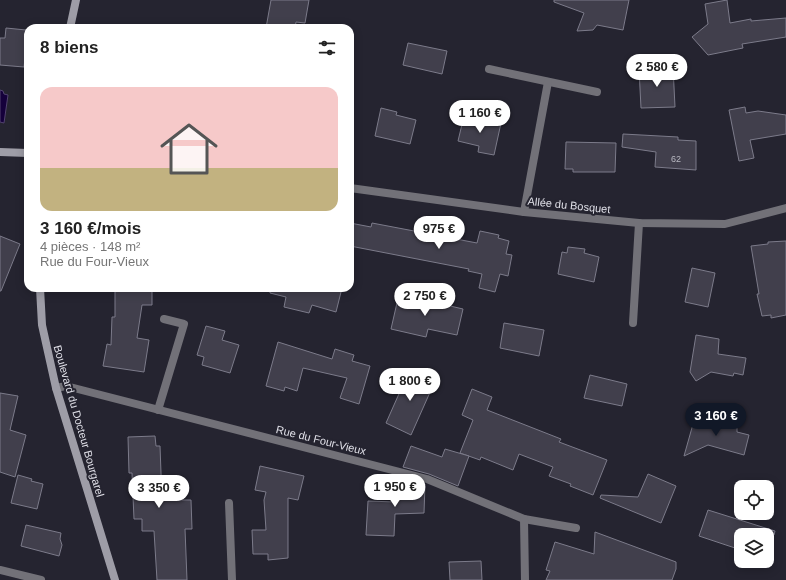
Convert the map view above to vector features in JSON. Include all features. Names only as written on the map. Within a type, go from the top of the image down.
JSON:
[{"type":"main road","points":[[71,24],[76,0]]},
{"type":"main road","points":[[0,152],[24,153]]},
{"type":"main road","name":"Boulevard du Docteur Bourgarel","points":[[40,292],[42,325],[56,388],[114,580]]},
{"type":"street","points":[[489,69],[597,92]]},
{"type":"street","points":[[524,212],[548,82]]},
{"type":"street","name":"Allée du Bosquet","points":[[354,189],[524,212],[640,223],[725,224],[786,208]]},
{"type":"street","points":[[633,323],[640,223]]},
{"type":"street","points":[[158,410],[184,324],[164,319]]},
{"type":"street","name":"Rue du Four-Vieux","points":[[56,388],[66,386],[427,479],[524,519],[576,528]]},
{"type":"street","points":[[229,503],[232,580]]},
{"type":"street","points":[[524,519],[525,580]]},
{"type":"street","points":[[0,570],[41,580]]},
{"type":"shaded area","points":[[0,90],[3,91],[4,94],[8,95],[4,123],[0,122]]},
{"type":"building","points":[[271,0],[309,0],[305,23],[296,22],[296,24],[267,24]]},
{"type":"building","points":[[554,0],[629,0],[623,30],[597,25],[593,30],[577,31],[584,13],[554,2]]},
{"type":"building","points":[[727,0],[730,23],[751,19],[751,21],[786,18],[786,37],[742,44],[743,48],[708,55],[692,37],[708,24],[705,4]]},
{"type":"building","points":[[6,28],[24,30],[24,67],[0,65],[0,38],[5,38]]},
{"type":"building","points":[[408,43],[447,51],[442,74],[403,65]]},
{"type":"building","points":[[673,67],[675,107],[641,108],[639,69]]},
{"type":"building","points":[[745,107],[746,113],[758,111],[786,115],[786,134],[750,140],[754,158],[739,161],[729,110]]},
{"type":"building","points":[[381,108],[397,112],[396,115],[416,120],[410,144],[375,136]]},
{"type":"building","points":[[464,116],[501,123],[494,155],[478,152],[479,146],[458,141]]},
{"type":"building","points":[[623,134],[678,137],[678,140],[696,141],[696,170],[655,167],[656,152],[622,147]]},
{"type":"building","points":[[566,142],[616,143],[615,172],[573,172],[573,169],[565,169]]},
{"type":"building","points":[[372,223],[477,243],[480,231],[499,235],[498,238],[509,241],[506,254],[512,255],[508,276],[500,274],[495,292],[479,288],[482,274],[468,271],[469,269],[354,247],[354,224],[371,227]]},
{"type":"building","points":[[0,236],[20,244],[1,291],[0,291]]},
{"type":"building","points":[[786,241],[786,315],[771,318],[771,315],[762,316],[757,294],[759,294],[751,246],[768,244],[768,242]]},
{"type":"building","points":[[568,247],[585,249],[584,253],[599,257],[594,282],[558,274],[562,252],[567,253]]},
{"type":"building","points":[[692,268],[715,273],[708,307],[685,302]]},
{"type":"building","points":[[115,292],[152,292],[152,305],[142,305],[137,338],[149,340],[144,372],[103,366],[107,344],[111,345],[112,317],[115,317]]},
{"type":"building","points":[[341,292],[336,312],[312,305],[309,313],[284,307],[286,297],[270,293]]},
{"type":"building","points":[[399,294],[463,309],[457,335],[428,329],[426,337],[391,329]]},
{"type":"building","points":[[504,323],[544,330],[539,356],[500,348]]},
{"type":"building","points":[[206,326],[225,331],[222,340],[239,345],[230,373],[202,365],[204,357],[197,355]]},
{"type":"building","points":[[696,335],[719,339],[718,354],[746,358],[743,375],[734,373],[733,376],[711,372],[696,381],[690,372]]},
{"type":"building","points":[[278,342],[332,359],[335,349],[354,355],[352,361],[370,366],[359,404],[340,398],[347,378],[303,368],[297,391],[285,387],[284,391],[266,386]]},
{"type":"building","points":[[410,369],[435,381],[411,435],[386,423]]},
{"type":"building","points":[[590,375],[627,384],[622,406],[584,398]]},
{"type":"building","points":[[472,389],[492,397],[487,410],[561,439],[559,442],[607,460],[593,495],[570,486],[571,484],[549,476],[553,467],[519,454],[513,470],[481,457],[480,460],[460,453],[473,420],[462,415]]},
{"type":"building","points":[[0,393],[18,396],[10,430],[26,435],[15,477],[0,472]]},
{"type":"building","points":[[695,417],[737,428],[737,432],[749,435],[744,455],[708,445],[684,456]]},
{"type":"building","points":[[155,436],[156,446],[160,446],[162,500],[191,500],[192,529],[185,529],[187,580],[157,580],[154,531],[142,531],[142,519],[134,519],[132,473],[129,473],[128,437]]},
{"type":"building","points":[[411,446],[442,457],[445,449],[469,456],[458,486],[429,474],[403,467]]},
{"type":"building","points":[[260,466],[304,476],[298,500],[288,498],[288,558],[268,560],[268,554],[253,554],[252,530],[266,530],[264,500],[266,492],[255,490]]},
{"type":"building","points":[[648,474],[676,486],[661,523],[600,498],[601,495],[638,497]]},
{"type":"building","points":[[18,475],[32,479],[31,481],[43,484],[37,509],[11,503]]},
{"type":"building","points":[[401,478],[425,484],[424,513],[395,514],[394,536],[366,535],[368,501],[395,502],[396,485],[399,486]]},
{"type":"building","points":[[708,510],[734,518],[734,520],[740,520],[765,528],[734,528],[734,548],[699,536]]},
{"type":"building","points":[[26,525],[61,533],[60,539],[62,545],[59,556],[21,546]]},
{"type":"building","points":[[595,532],[676,562],[676,569],[672,580],[546,580],[550,571],[546,570],[555,542],[594,554]]},
{"type":"building","points":[[481,561],[482,580],[450,580],[449,562]]}]
